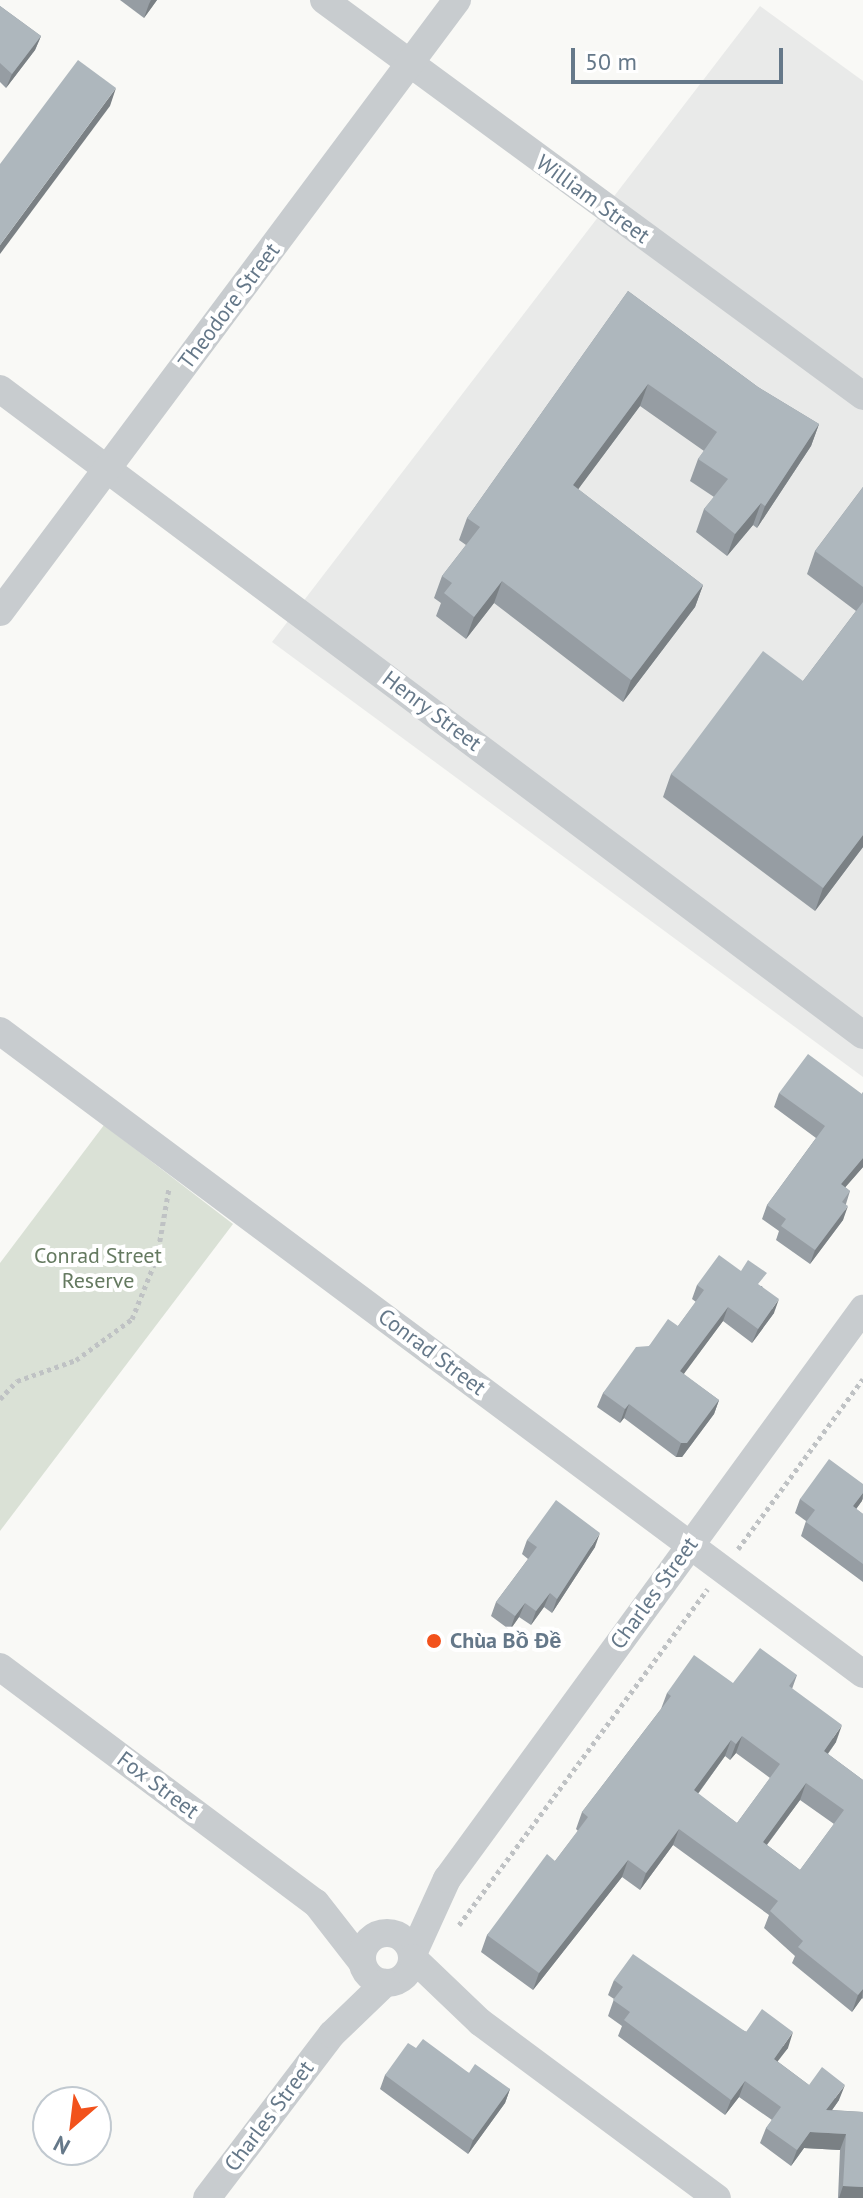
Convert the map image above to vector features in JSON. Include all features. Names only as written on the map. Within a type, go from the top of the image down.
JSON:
[{"type":"street","name":"William Street","points":[[324,0],[863,396]]},
{"type":"street","name":"Theodore Street","points":[[0,612],[457,0]]},
{"type":"street","name":"Henry Street","points":[[0,389],[863,1035]]},
{"type":"street","name":"Conrad Street","points":[[0,1031],[863,1674]]},
{"type":"street","name":"Charles Street","points":[[413,1957],[447,1879],[688,1544],[863,1309]]},
{"type":"street","name":"Fox Street","points":[[0,1667],[316,1903],[386,1932]]},
{"type":"street","name":"Charles Street","points":[[386,1932],[447,1879]]},
{"type":"street","name":"Fox Street","points":[[316,1903],[362,1964]]},
{"type":"street","points":[[502,2038],[447,2005],[372,1978],[362,1964],[364,1946],[386,1932],[405,1939],[413,1957],[502,2038],[717,2198]]},
{"type":"street","points":[[390,1983],[407,1974],[413,1957]]},
{"type":"street","name":"Charles Street","points":[[332,2034],[362,1964]]},
{"type":"street","name":"Charles Street","points":[[207,2198],[332,2034],[390,1983]]},
{"type":"path","points":[[0,1399],[17,1381],[76,1360],[132,1319],[157,1257],[174,1160]]},
{"type":"path","points":[[454,1931],[863,1379]]},
{"type":"shaded area","points":[[760,6],[863,81],[863,1077],[272,642]]},
{"type":"green space","name":"Conrad Street Reserve","points":[[104,1125],[233,1224],[0,1531],[0,1263]]},
{"type":"building","points":[[0,6],[41,36],[12,74],[0,63]]},
{"type":"building","points":[[78,60],[116,88],[0,245],[0,164]]},
{"type":"building","points":[[628,291],[758,387],[819,424],[765,506],[761,503],[735,534],[704,509],[728,479],[698,459],[717,432],[648,384],[573,485],[703,585],[631,680],[502,581],[474,617],[444,593],[452,583],[442,576],[480,527],[467,518]]},
{"type":"building","points":[[863,487],[863,587],[815,551]]},
{"type":"building","points":[[863,602],[863,835],[823,888],[671,774],[763,651],[803,681]]},
{"type":"building","points":[[808,1054],[863,1092],[863,1158],[841,1184],[850,1191],[842,1202],[848,1206],[815,1250],[781,1226],[786,1219],[767,1205],[825,1126],[779,1093]]},
{"type":"building","points":[[719,1255],[741,1271],[748,1260],[767,1273],[758,1284],[779,1299],[758,1329],[728,1307],[680,1371],[719,1400],[687,1443],[681,1443],[629,1404],[625,1409],[603,1393],[636,1347],[649,1346],[668,1319],[678,1326],[704,1290],[697,1285]]},
{"type":"building","points":[[829,1459],[863,1484],[863,1493],[853,1506],[863,1514],[863,1564],[806,1522],[815,1510],[800,1499]]},
{"type":"building","points":[[556,1500],[600,1533],[557,1599],[550,1593],[536,1611],[525,1603],[515,1616],[496,1602],[537,1547],[527,1540]]},
{"type":"building","points":[[760,1648],[797,1675],[789,1686],[842,1725],[824,1751],[863,1780],[863,1989],[858,1995],[798,1947],[803,1941],[770,1911],[778,1901],[679,1829],[646,1873],[628,1860],[539,1973],[487,1935],[547,1854],[555,1861],[588,1817],[582,1812],[671,1696],[667,1693],[694,1655],[733,1683]],"holes":[[[742,1736],[780,1764],[737,1823],[694,1790],[731,1740],[736,1744]],[[806,1783],[844,1810],[800,1870],[763,1842]]]},
{"type":"building","points":[[633,1954],[746,2032],[762,2009],[793,2032],[774,2059],[809,2085],[822,2067],[845,2085],[826,2110],[863,2112],[863,2187],[843,2186],[846,2134],[810,2132],[797,2150],[766,2128],[781,2107],[745,2081],[731,2100],[624,2020],[630,2012],[613,2000],[623,1987],[614,1980]]},
{"type":"building","points":[[423,2039],[469,2073],[475,2064],[510,2089],[473,2140],[385,2075],[408,2043],[416,2048]]},
{"type":"place","name":"Chùa Bồ Đề","points":[[434,1641]]}]
